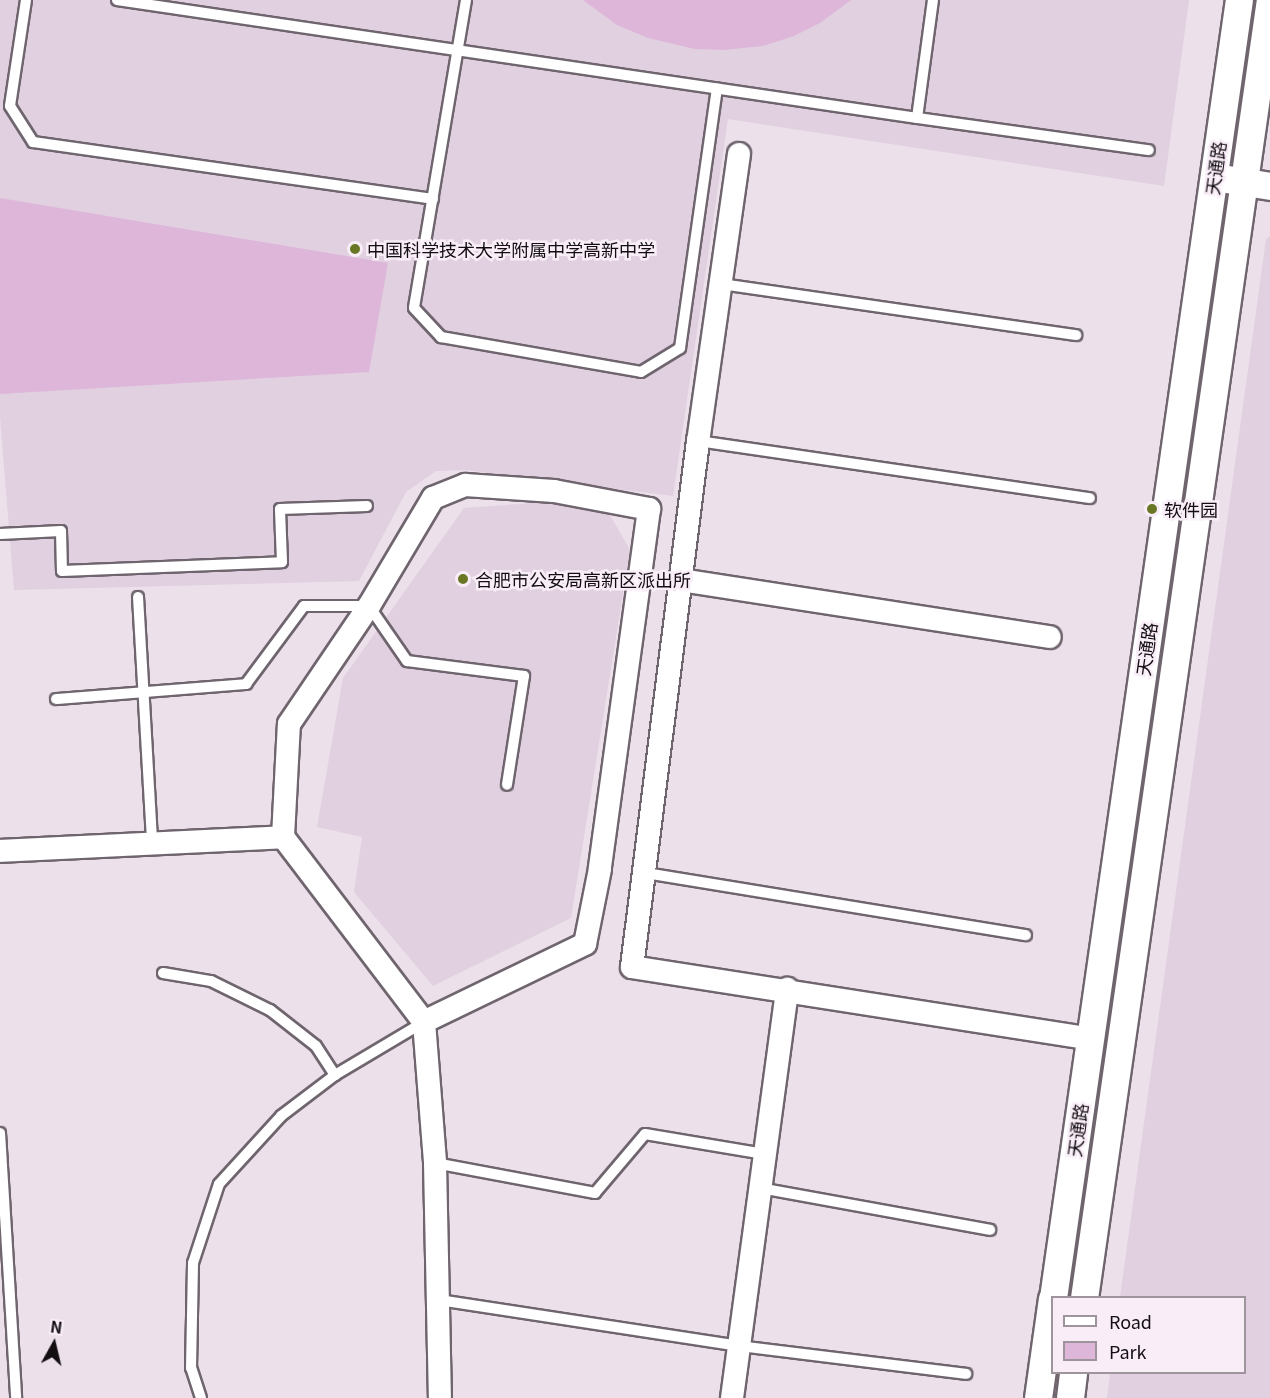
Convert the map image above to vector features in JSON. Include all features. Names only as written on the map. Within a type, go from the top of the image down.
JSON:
[{"type":"street","name":"天通路","points":[[1053,1296],[1239,0]]},
{"type":"street","name":"天通路","points":[[1084,1296],[1257,185],[1270,0]]},
{"type":"street","points":[[1219,142],[1260,147]]},
{"type":"street","points":[[739,154],[698,441],[646,873],[632,967],[787,989],[1090,1039]]},
{"type":"street","points":[[1214,177],[1257,185]]},
{"type":"street","points":[[424,1022],[585,944],[600,869],[649,509],[554,491],[465,485],[433,498],[369,606],[289,724],[283,837],[424,1022],[435,1163],[440,1398]]},
{"type":"street","points":[[681,580],[1050,637]]},
{"type":"street","points":[[0,851],[283,837]]},
{"type":"street","points":[[732,1398],[787,989]]},
{"type":"street","name":"天通路","points":[[1038,1398],[1051,1311]]},
{"type":"street","points":[[1070,1398],[1073,1374]]},
{"type":"lane","points":[[26,0],[10,106],[33,142],[433,199]]},
{"type":"lane","points":[[117,0],[458,52],[1149,150]]},
{"type":"lane","points":[[466,0],[414,308],[441,338],[641,372],[680,348],[717,89]]},
{"type":"lane","points":[[917,118],[933,0]]},
{"type":"lane","points":[[722,284],[1076,335]]},
{"type":"lane","points":[[698,441],[1089,498]]},
{"type":"lane","points":[[0,534],[60,531],[62,571],[282,562],[280,509],[368,506]]},
{"type":"lane","points":[[138,597],[152,842]]},
{"type":"lane","points":[[56,699],[246,684],[304,606],[369,606],[407,661],[524,676],[507,785]]},
{"type":"lane","points":[[646,873],[1026,935]]},
{"type":"lane","points":[[163,973],[211,981],[270,1010],[316,1046],[335,1075]]},
{"type":"lane","points":[[201,1398],[190,1368],[193,1263],[219,1185],[281,1116],[335,1075],[424,1022]]},
{"type":"lane","points":[[0,1133],[16,1398]]},
{"type":"lane","points":[[435,1163],[595,1193],[645,1134],[764,1154]]},
{"type":"lane","points":[[760,1188],[990,1230]]},
{"type":"lane","points":[[439,1300],[739,1346],[966,1374]]},
{"type":"shaded area","name":"中国科学技术大学附属中学高新中学","points":[[0,0],[1189,0],[1164,186],[728,119],[673,496],[465,470],[436,471],[406,492],[359,581],[14,590],[0,417]]},
{"type":"shaded area","points":[[1270,236],[1270,1398],[1107,1398],[1110,1374],[1246,1374],[1246,1296],[1120,1296],[1266,239]]},
{"type":"shaded area","points":[[561,501],[606,508],[630,550],[571,918],[433,986],[354,892],[362,837],[317,827],[343,678],[464,508]]},
{"type":"green space","points":[[583,0],[851,0],[820,23],[794,36],[763,46],[724,50],[695,49],[648,38],[617,25]]},
{"type":"green space","points":[[0,198],[388,263],[369,372],[0,394]]},
{"type":"place","name":"中国科学技术大学附属中学高新中学","points":[[355,249]]},
{"type":"place","name":"软件园","points":[[1152,509]]},
{"type":"place","name":"合肥市公安局高新区派出所","points":[[463,579]]}]
